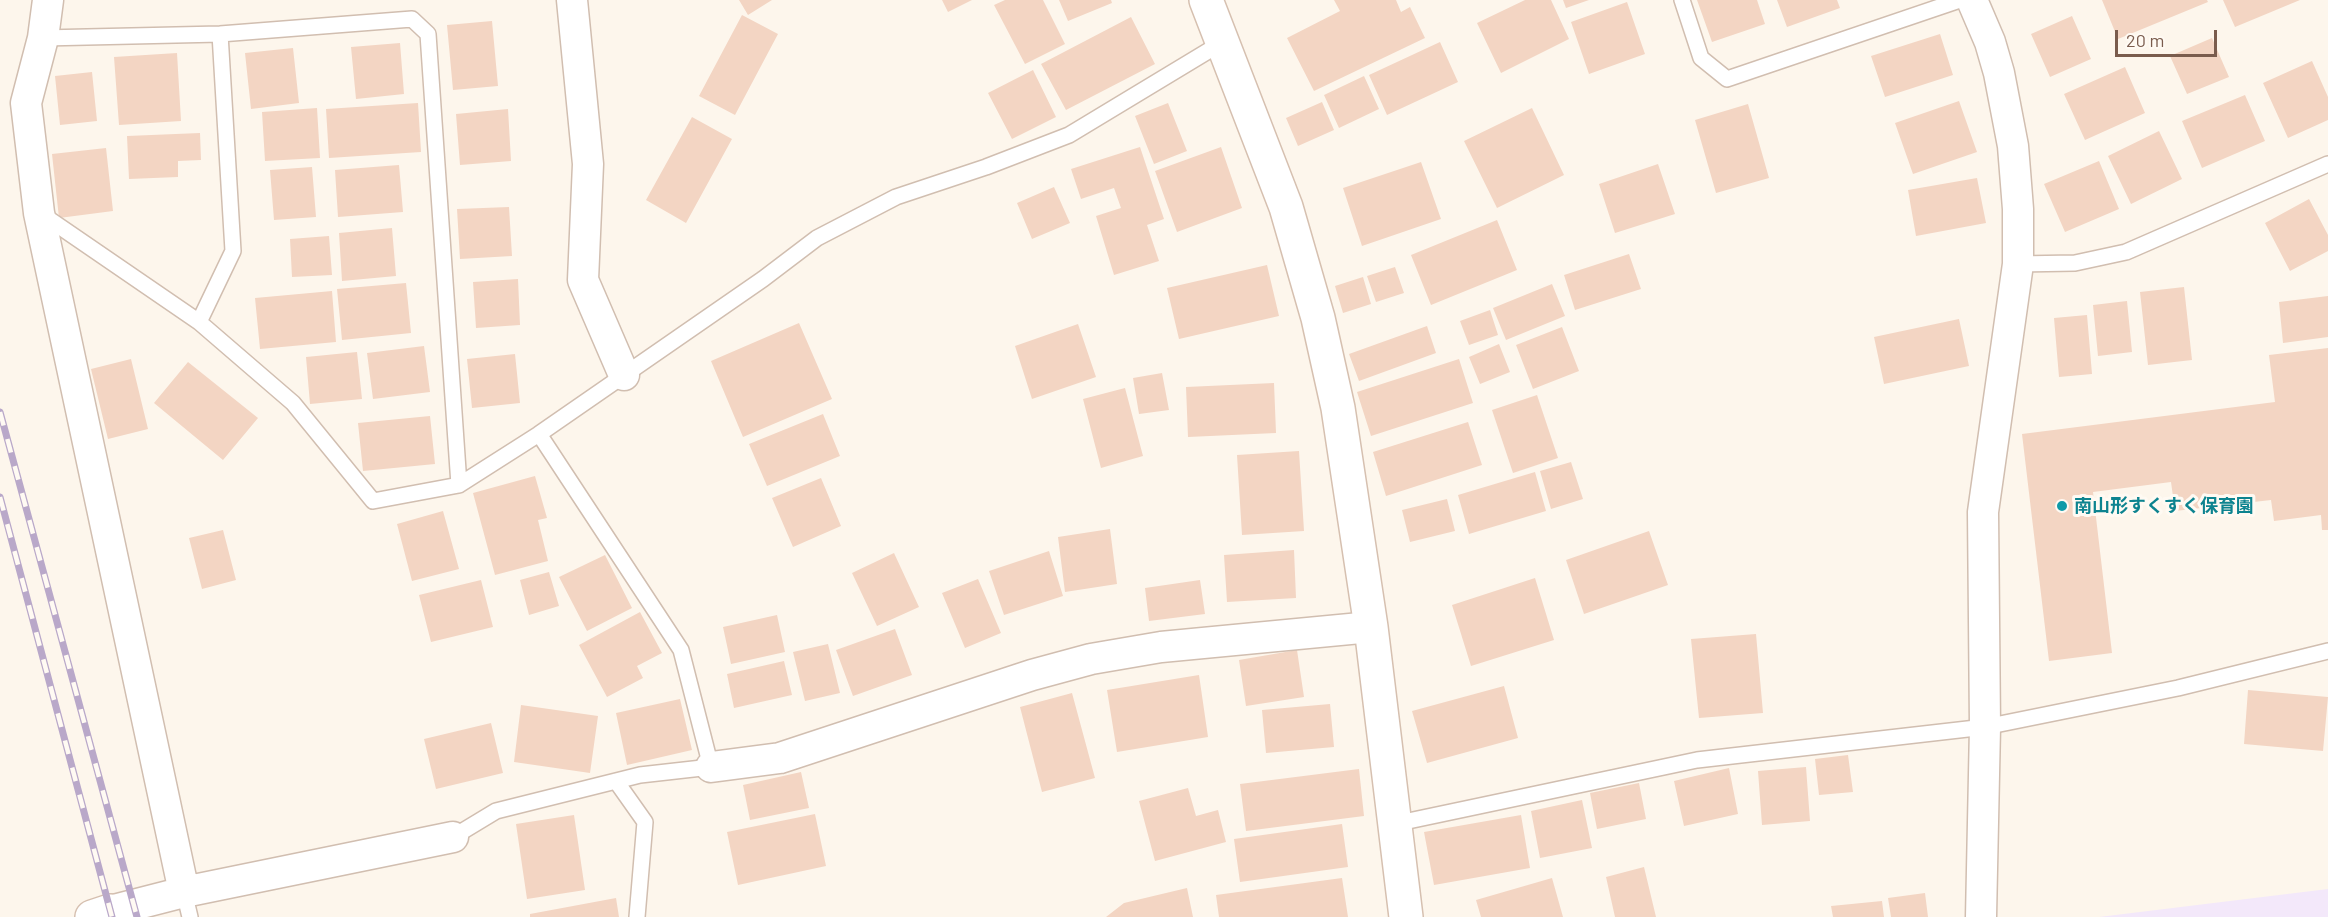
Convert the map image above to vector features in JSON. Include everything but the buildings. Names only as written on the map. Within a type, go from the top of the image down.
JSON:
[{"type":"street","points":[[48,0],[43,38],[26,104],[39,213],[187,904]]},
{"type":"street","points":[[572,0],[588,164],[583,280],[624,375]]},
{"type":"street","points":[[1206,0],[1286,207],[1318,318],[1338,408],[1371,627],[1406,917]]},
{"type":"street","points":[[1972,0],[1993,52],[2007,114],[2013,146],[2018,209],[2018,264],[1983,512],[1985,726],[1981,917]]},
{"type":"street","points":[[711,767],[780,758],[1021,679],[1091,659],[1161,647],[1371,627]]},
{"type":"street","points":[[101,914],[187,904],[453,837]]},
{"type":"lane","points":[[1682,0],[1701,58],[1727,79],[1960,0]]},
{"type":"lane","points":[[43,38],[220,34],[412,19],[428,34],[459,485]]},
{"type":"lane","points":[[199,322],[233,251],[220,34]]},
{"type":"lane","points":[[39,213],[199,322],[293,403],[373,501],[459,485],[539,434],[763,279],[817,238],[896,197],[986,167],[1069,135],[1223,42]]},
{"type":"lane","points":[[2018,264],[2075,262],[2126,252],[2328,164]]},
{"type":"lane","points":[[453,837],[496,811],[640,775],[711,767],[681,650],[539,434]]},
{"type":"lane","points":[[1394,824],[1697,760],[1985,726],[2178,688],[2328,651]]},
{"type":"lane","points":[[616,781],[645,822],[637,917]]},
{"type":"shaded area","points":[[2328,889],[2328,917],[2099,917]]},
{"type":"railway","points":[[0,412],[137,917]]},
{"type":"railway","points":[[0,497],[112,917]]},
{"type":"place","name":"南山形すくすく保育園","points":[[2062,506]]}]
